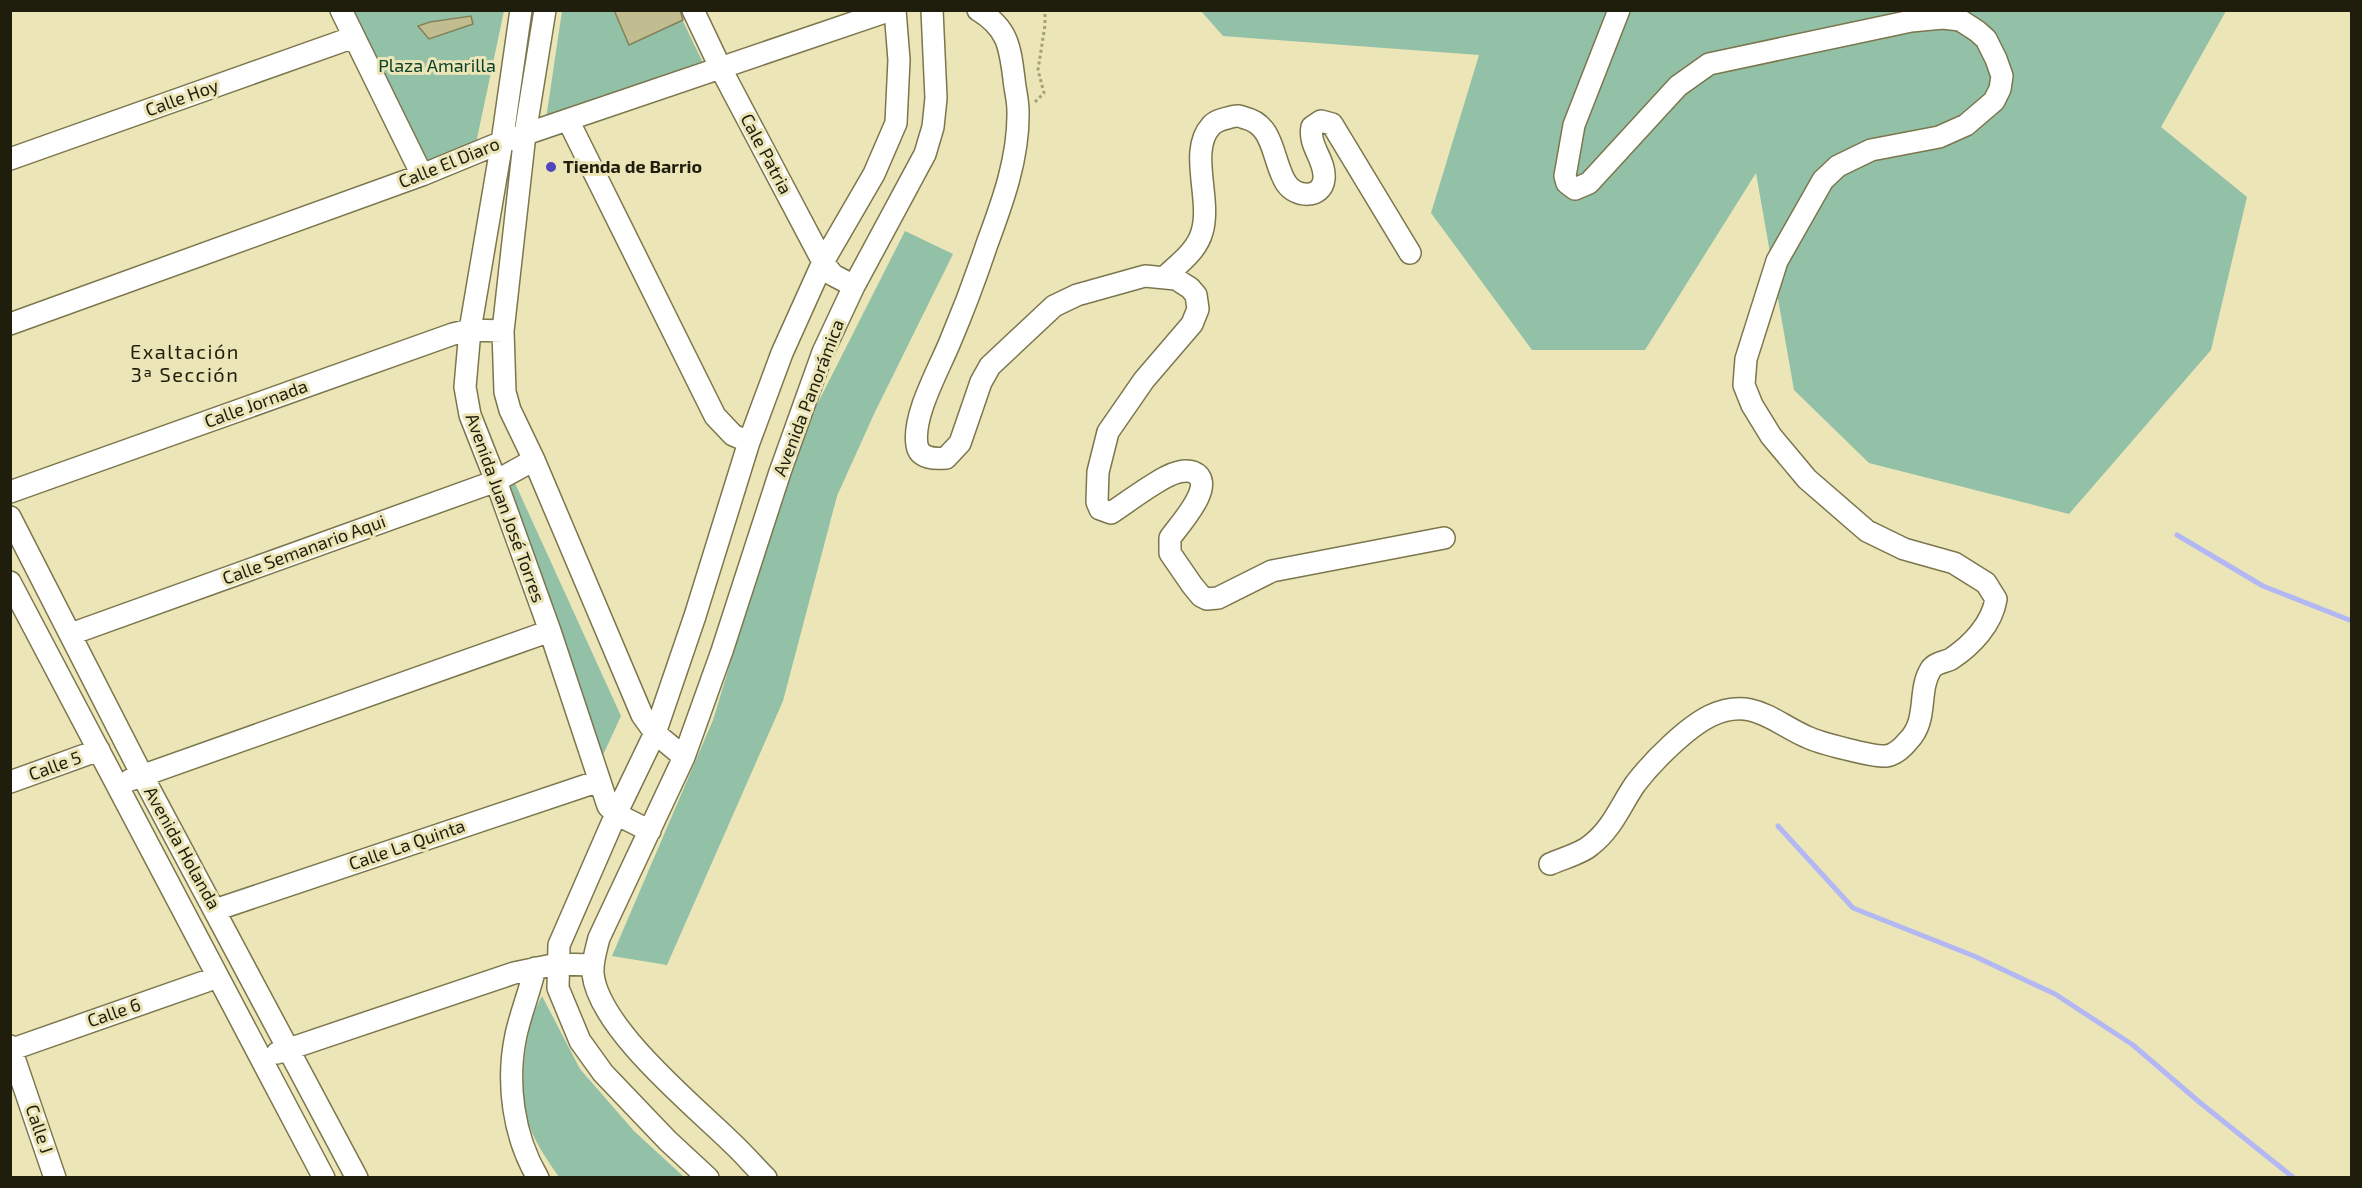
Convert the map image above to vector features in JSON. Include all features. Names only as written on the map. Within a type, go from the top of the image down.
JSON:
[{"type":"street","points":[[341,10],[422,176]]},
{"type":"street","name":"Avenida Juan José Torres","points":[[521,10],[502,142],[470,330],[465,387],[470,415],[550,631],[599,781],[608,806],[616,814]]},
{"type":"street","points":[[545,10],[525,134],[503,331],[505,392],[510,410],[534,460],[642,715],[655,733],[684,757]]},
{"type":"street","name":"Cale Patria","points":[[693,10],[721,69],[823,262],[833,275],[854,286]]},
{"type":"street","points":[[708,1178],[668,1141],[603,1073],[580,1041],[558,988],[559,945],[616,814],[655,733],[749,442],[782,353],[823,262],[874,174],[896,123],[899,60],[893,10]]},
{"type":"street","name":"Calle El Diaro","points":[[10,324],[422,176],[502,142],[893,10]]},
{"type":"street","name":"Avenida Panorámica","points":[[593,965],[599,938],[684,757],[819,363],[854,286],[925,154],[933,127],[936,98],[932,10]]},
{"type":"street","points":[[978,10],[1002,29],[1011,50],[1018,111],[1015,150],[1008,184],[965,307],[920,414],[916,435],[917,448],[922,454],[934,460],[946,458],[960,442],[977,392],[990,366],[1033,323],[1054,306],[1077,295],[1145,276],[1168,277],[1190,288],[1196,295],[1198,309],[1192,324],[1144,381],[1108,432],[1098,472],[1097,502],[1100,509],[1111,513],[1167,476],[1183,471],[1194,472],[1200,478],[1202,488],[1198,500],[1170,538],[1169,545],[1170,553],[1192,585],[1201,596],[1207,599],[1218,598],[1272,571],[1444,538]]},
{"type":"street","points":[[1550,864],[1590,847],[1615,821],[1636,784],[1650,768],[1689,728],[1713,715],[1739,709],[1765,713],[1806,737],[1831,745],[1885,757],[1896,753],[1910,740],[1921,723],[1925,687],[1933,666],[1948,660],[1968,647],[1995,611],[1996,599],[1994,592],[1986,583],[1954,563],[1904,549],[1868,531],[1807,479],[1771,436],[1752,405],[1744,385],[1746,359],[1777,261],[1823,180],[1838,166],[1871,150],[1940,137],[1966,125],[1994,101],[2000,89],[2002,76],[1986,39],[1960,20],[1943,18],[1911,21],[1709,64],[1678,86],[1588,183],[1575,189],[1567,183],[1565,176],[1574,125],[1619,10]]},
{"type":"street","name":"Calle Hoy","points":[[10,159],[354,37]]},
{"type":"street","points":[[1168,277],[1168,274],[1192,252],[1202,232],[1205,203],[1200,150],[1202,141],[1211,126],[1218,120],[1236,116],[1253,120],[1266,132],[1285,182],[1293,192],[1300,195],[1313,194],[1322,185],[1324,178],[1323,166],[1310,137],[1312,127],[1321,121],[1332,124],[1410,253]]},
{"type":"street","points":[[568,120],[715,416],[734,435],[749,442]]},
{"type":"street","name":"Calle Jornada","points":[[10,492],[453,334],[470,330],[503,331]]},
{"type":"street","name":"Calle Semanario Aqui","points":[[71,634],[496,481],[534,460]]},
{"type":"street","name":"Avenida Holanda","points":[[10,517],[142,775],[357,1178]]},
{"type":"street","name":"Avenida Holanda","points":[[10,582],[324,1178]]},
{"type":"street","points":[[118,785],[550,631]]},
{"type":"street","name":"Calle 5","points":[[10,782],[99,750]]},
{"type":"street","name":"Calle La Quinta","points":[[215,910],[599,781]]},
{"type":"street","points":[[616,814],[650,831]]},
{"type":"street","points":[[262,1058],[514,973],[557,964],[593,965],[593,975],[604,1005],[629,1041],[659,1075],[766,1178]]},
{"type":"street","points":[[535,968],[516,1036],[511,1083],[521,1141],[538,1178]]},
{"type":"street","name":"Calle 6","points":[[11,1049],[218,977]]},
{"type":"street","name":"Calle J","points":[[11,1049],[55,1178]]},
{"type":"path","points":[[1018,111],[1030,107],[1044,93],[1038,70],[1045,10]]},
{"type":"green space","name":"Plaza Amarilla","points":[[349,11],[504,11],[475,148],[431,164],[423,160]]},
{"type":"green space","points":[[562,11],[678,11],[704,65],[546,119]]},
{"type":"green space","points":[[1201,11],[2226,11],[2161,127],[2247,197],[2211,350],[2069,514],[1869,463],[1794,390],[1756,173],[1645,350],[1532,350],[1431,213],[1479,55],[1223,36]]},
{"type":"green space","points":[[905,231],[953,254],[874,414],[837,496],[783,701],[667,965],[612,956],[713,720],[796,446]]},
{"type":"green space","points":[[514,481],[621,716],[597,768],[501,489]]},
{"type":"green space","points":[[542,996],[580,1069],[634,1131],[684,1177],[559,1177],[542,1152],[529,1124],[524,1094],[527,1041]]},
{"type":"building","points":[[614,10],[680,10],[683,20],[629,45]]},
{"type":"building","points":[[471,16],[473,24],[429,39],[418,26],[430,22]]},
{"type":"waterway","points":[[2177,535],[2263,586],[2352,621]]},
{"type":"waterway","points":[[1778,826],[1853,908],[1974,956],[2055,994],[2133,1045],[2294,1178]]},
{"type":"place","name":"Tienda de Barrio","points":[[551,167]]},
{"type":"district","name":"Exaltación 3ª Sección","points":[[185,364]]}]
